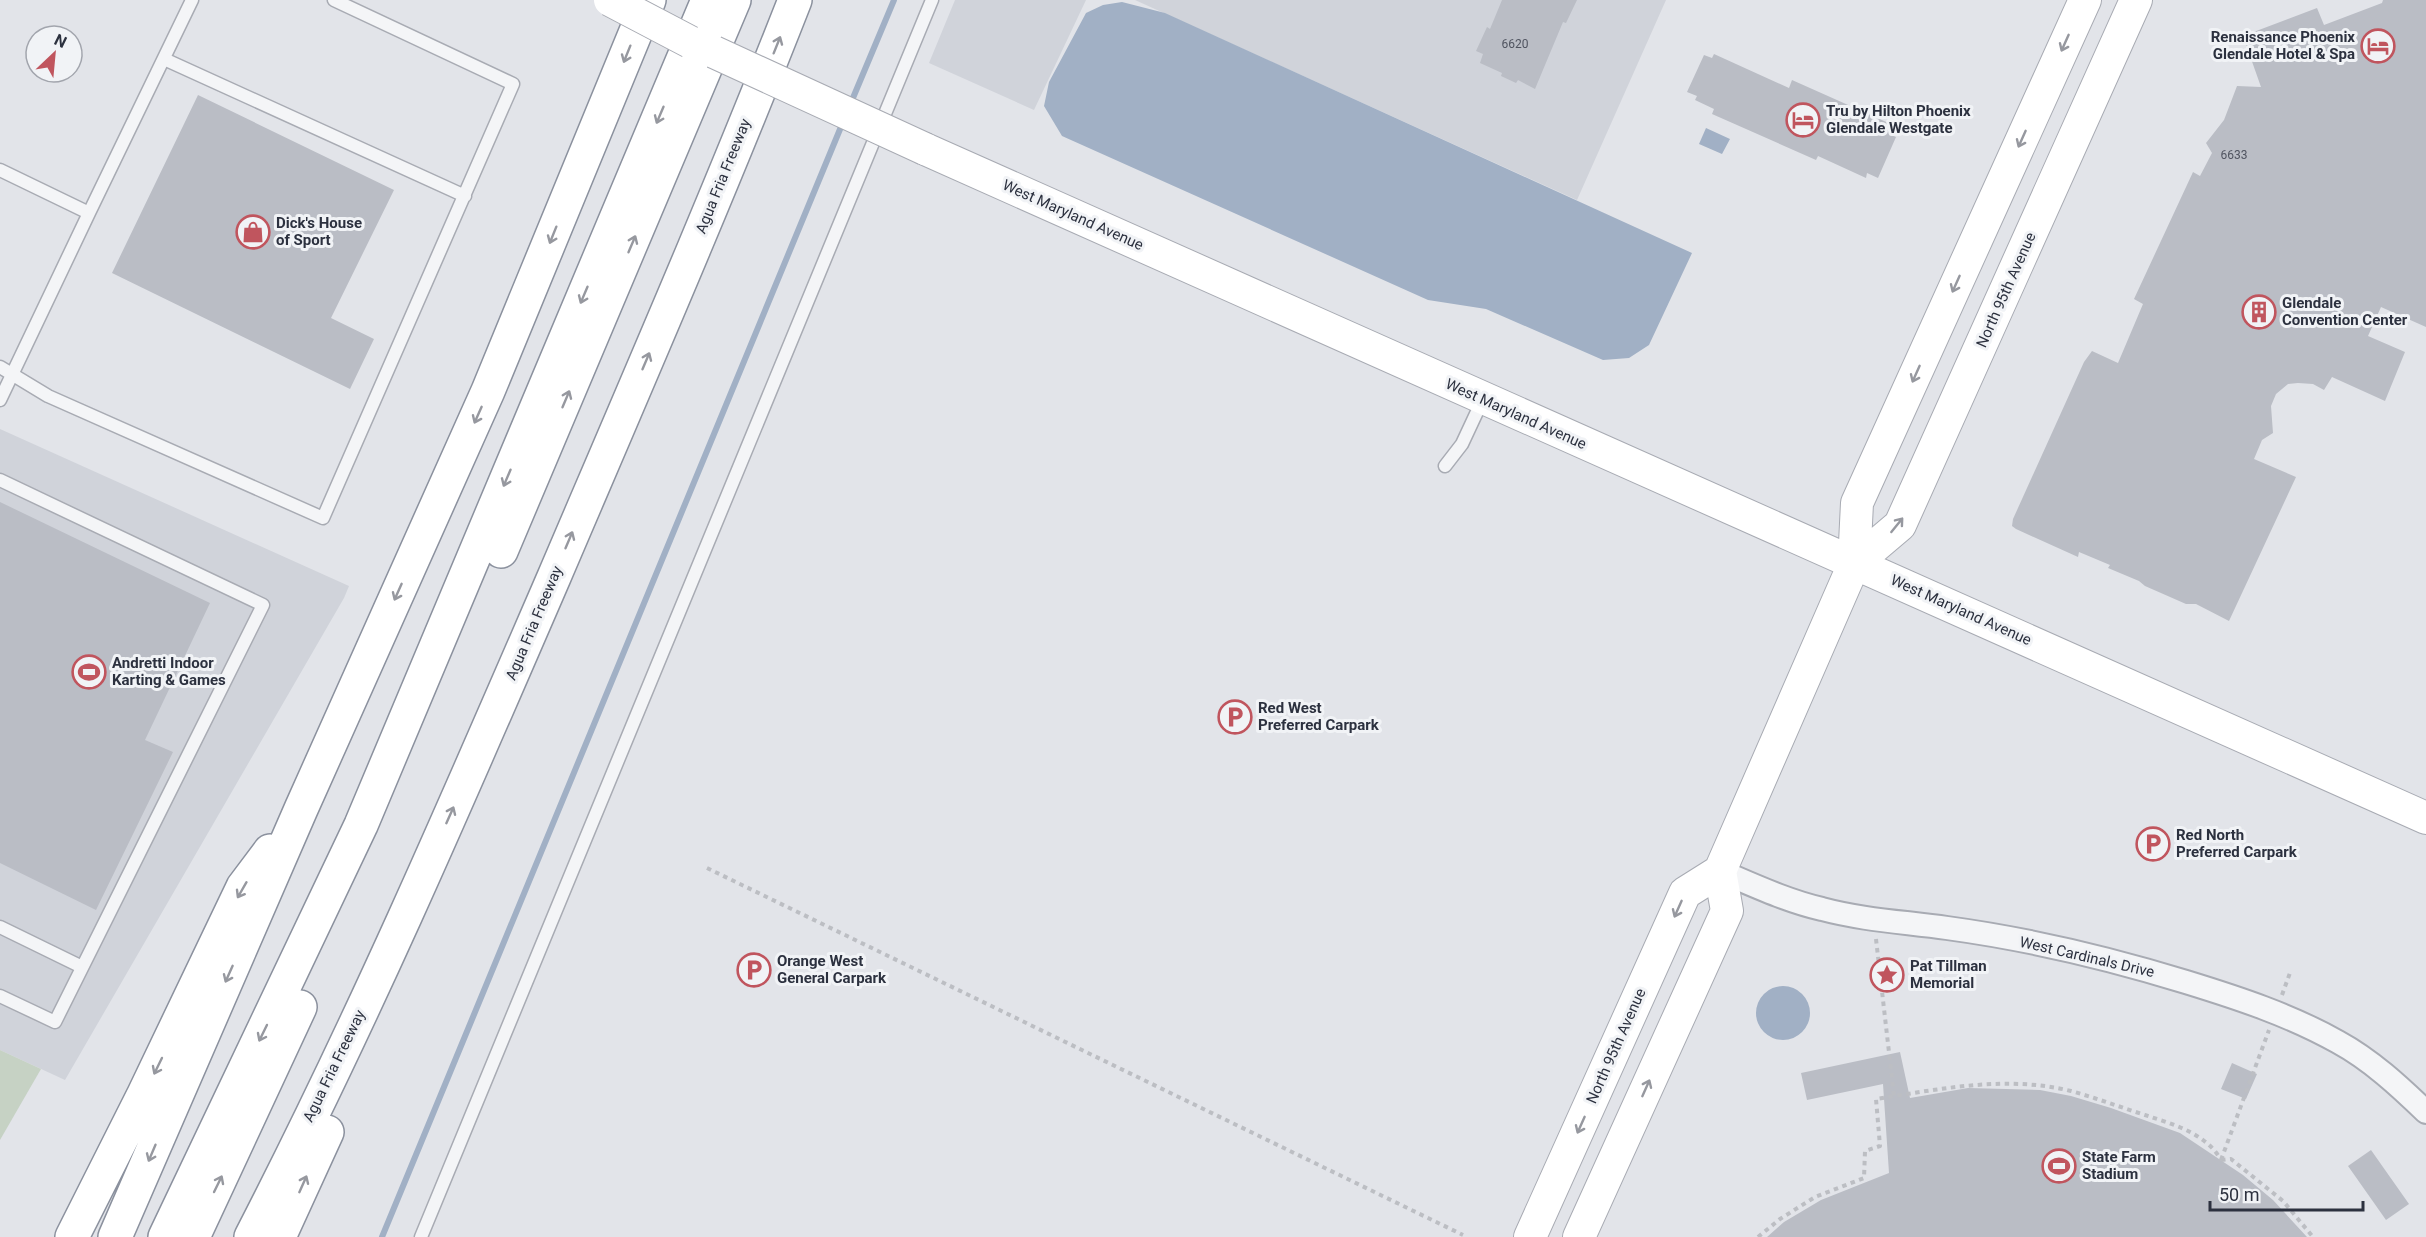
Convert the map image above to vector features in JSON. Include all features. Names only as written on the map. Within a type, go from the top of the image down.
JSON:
[{"type":"highway","points":[[115,1237],[301,809],[488,391],[649,0]]},
{"type":"highway","points":[[702,47],[708,0]]},
{"type":"highway","points":[[193,1237],[313,979],[702,47],[734,0]]},
{"type":"highway","name":"Agua Fria Freeway","points":[[251,1237],[344,1046],[498,705],[645,363],[795,0]]},
{"type":"highway","points":[[165,1237],[361,825],[574,351]]},
{"type":"highway","points":[[72,1237],[144,1094],[243,887],[301,809]]},
{"type":"highway","points":[[279,1237],[405,954],[426,868]]},
{"type":"street","name":"West Maryland Avenue","points":[[610,0],[702,47],[925,149],[2426,818]]},
{"type":"street","name":"North 95th Avenue","points":[[1530,1237],[1685,893],[1720,871],[1854,564],[1857,503],[2085,0]]},
{"type":"street","name":"North 95th Avenue","points":[[1854,564],[1900,525],[2136,0]]},
{"type":"street","name":"West Cardinals Drive","points":[[1720,871],[1775,894],[1820,909],[1874,920],[1946,928],[2078,952],[2229,995],[2302,1023],[2339,1042],[2403,1089],[2426,1113]]},
{"type":"street","points":[[1579,1237],[1727,911],[1720,871]]},
{"type":"lane","points":[[0,400],[192,0]]},
{"type":"lane","points":[[0,367],[48,396],[323,518],[513,84],[334,0]]},
{"type":"lane","points":[[421,1237],[932,0]]},
{"type":"lane","points":[[164,59],[465,196]]},
{"type":"lane","points":[[0,170],[89,213]]},
{"type":"lane","points":[[1445,466],[1462,444],[1483,399]]},
{"type":"lane","points":[[0,480],[263,605],[55,1022],[0,996]]},
{"type":"lane","points":[[0,927],[82,967]]},
{"type":"path","points":[[706,868],[1463,1235]]},
{"type":"path","points":[[1874,920],[1894,1096]]},
{"type":"path","points":[[2221,1160],[2291,970]]},
{"type":"path","points":[[1758,1237],[1780,1219],[1815,1197],[1864,1178],[1865,1151],[1880,1146],[1876,1099],[1894,1096],[1970,1084],[2038,1086],[2071,1091],[2183,1128],[2216,1150],[2221,1160]]},
{"type":"path","points":[[2221,1160],[2231,1159],[2283,1201],[2313,1237]]},
{"type":"shaded area","points":[[955,0],[1086,0],[1034,110],[929,63]]},
{"type":"shaded area","points":[[1135,0],[1666,0],[1577,200]]},
{"type":"shaded area","points":[[0,429],[349,586],[65,1080],[0,1050]]},
{"type":"green space","points":[[0,1050],[41,1069],[0,1140]]},
{"type":"water","points":[[1122,2],[1165,13],[1692,253],[1649,345],[1629,358],[1603,360],[1486,309],[1428,300],[1062,136],[1044,106],[1049,82],[1086,13],[1103,5]]},
{"type":"water","points":[[1706,128],[1730,139],[1722,154],[1699,144]]},
{"type":"water","points":[[1783,986],[1793,988],[1802,994],[1808,1003],[1810,1013],[1808,1023],[1802,1032],[1793,1038],[1783,1040],[1773,1038],[1764,1032],[1758,1023],[1756,1013],[1758,1003],[1764,994],[1773,988]]},
{"type":"building","points":[[1502,0],[1577,0],[1566,23],[1563,22],[1535,89],[1518,80],[1516,83],[1501,76],[1502,73],[1480,63],[1483,54],[1476,51],[1487,27],[1490,29]]},
{"type":"building","name":"Glendale Convention Center","points":[[2383,0],[2426,0],[2426,327],[2381,307],[2368,336],[2405,352],[2385,401],[2332,377],[2324,390],[2313,384],[2298,383],[2288,384],[2276,394],[2271,406],[2273,433],[2262,440],[2254,459],[2296,477],[2229,621],[2196,604],[2186,604],[2145,586],[2139,581],[2108,568],[2110,565],[2079,552],[2078,557],[2016,529],[2012,526],[2013,519],[2084,362],[2092,351],[2118,363],[2143,304],[2134,299],[2193,172],[2200,176],[2212,153],[2206,143],[2224,120],[2237,86],[2261,87],[2243,36],[2317,8],[2324,25],[2382,3]]},
{"type":"building","name":"Tru by Hilton Phoenix Glendale Westgate","points":[[1714,54],[1789,88],[1792,80],[1893,125],[1889,134],[1896,137],[1878,178],[1867,173],[1866,178],[1818,156],[1816,160],[1712,114],[1714,109],[1695,100],[1697,96],[1687,92],[1704,55],[1712,58]]},
{"type":"building","name":"Dick's House of Sport","points":[[198,95],[394,190],[331,318],[374,339],[350,389],[112,273]]},
{"type":"building","name":"Andretti Indoor Karting & Games","points":[[0,502],[210,603],[145,740],[173,752],[96,910],[0,863]]},
{"type":"building","name":"State Farm Stadium","points":[[1900,1052],[1910,1098],[1968,1088],[2040,1090],[2071,1096],[2111,1108],[2180,1133],[2243,1175],[2273,1200],[2307,1237],[1767,1237],[1784,1222],[1821,1200],[1889,1173],[1883,1084],[1807,1100],[1801,1073]]},
{"type":"building","points":[[2232,1063],[2257,1074],[2246,1099],[2221,1089]]},
{"type":"building","points":[[2371,1150],[2409,1204],[2386,1220],[2348,1166]]},
{"type":"waterway","points":[[850,105],[894,0]]},
{"type":"waterway","points":[[382,1237],[843,122]]},
{"type":"place","name":"Renaissance Phoenix Glendale Hotel & Spa","points":[[2378,46]]},
{"type":"place","name":"Tru by Hilton Phoenix Glendale Westgate","points":[[1803,120]]},
{"type":"place","name":"Dick's House of Sport","points":[[253,232]]},
{"type":"place","name":"Glendale Convention Center","points":[[2259,312]]},
{"type":"place","name":"Andretti Indoor Karting & Games","points":[[89,672]]},
{"type":"place","name":"Red West Preferred Carpark","points":[[1235,717]]},
{"type":"place","name":"Red North Preferred Carpark","points":[[2153,844]]},
{"type":"place","name":"Orange West General Carpark","points":[[754,970]]},
{"type":"place","name":"Pat Tillman Memorial","points":[[1887,975]]},
{"type":"place","name":"State Farm Stadium","points":[[2059,1166]]}]
